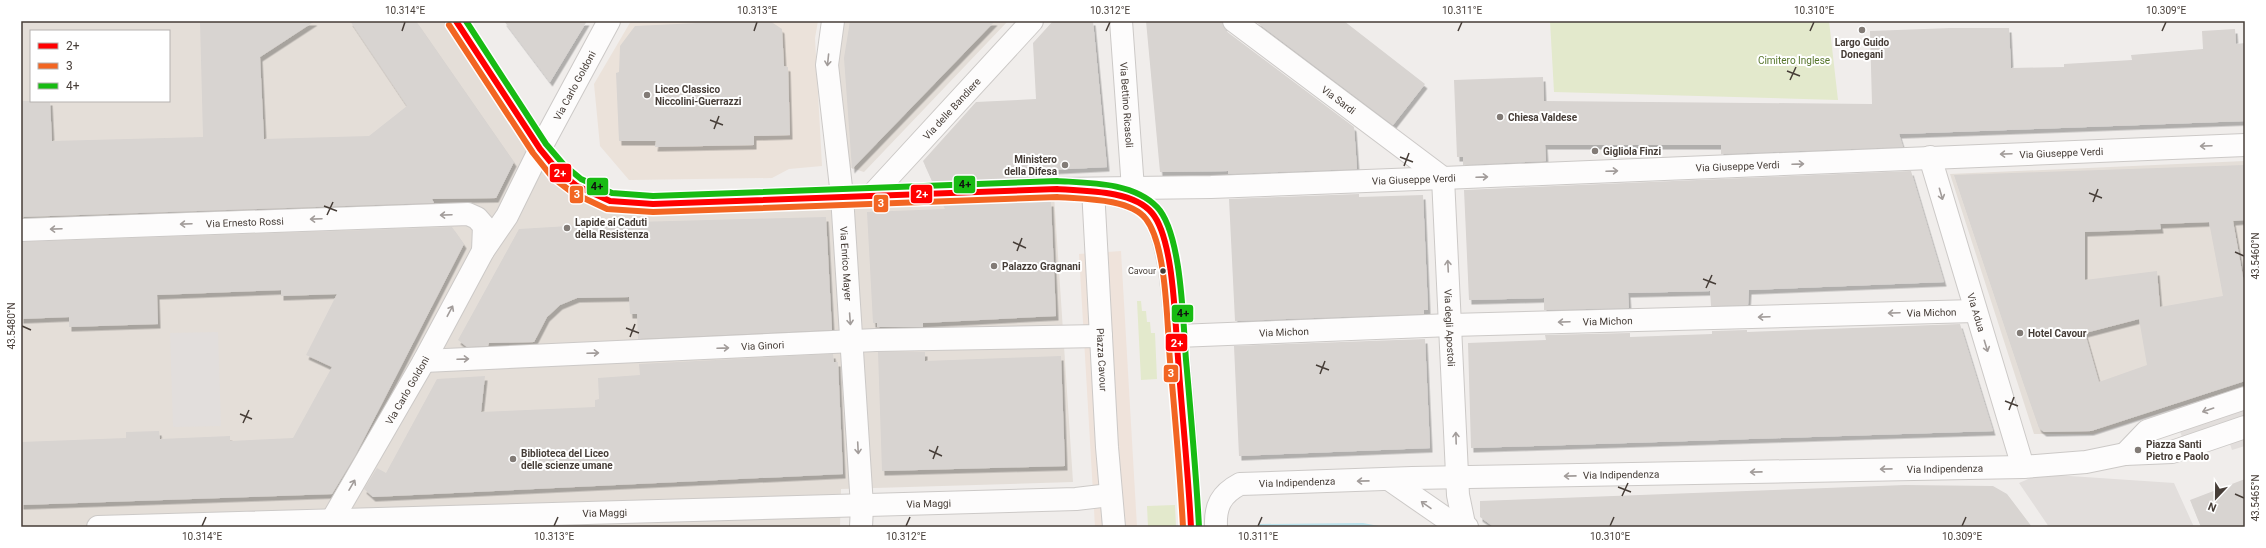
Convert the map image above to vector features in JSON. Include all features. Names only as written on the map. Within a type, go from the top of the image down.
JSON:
[{"type":"street","points":[[456,21],[540,149],[558,171],[577,186],[610,201],[653,204],[842,196],[1133,188]]},
{"type":"street","name":"Via Carlo Goldoni","points":[[540,149],[609,21]]},
{"type":"street","name":"Via Enrico Mayer","points":[[833,21],[827,65],[842,196],[861,517]]},
{"type":"street","name":"Via delle Bandiere","points":[[872,196],[1032,21]]},
{"type":"street","name":"Via Bettino Ricasoli","points":[[1121,21],[1133,188]]},
{"type":"street","name":"Via Sardi","points":[[1234,21],[1443,178]]},
{"type":"street","name":"Via Giuseppe Verdi","points":[[1133,188],[1443,178],[2245,145]]},
{"type":"street","name":"Via Ernesto Rossi","points":[[483,251],[497,233],[523,186],[540,149]]},
{"type":"street","name":"Via Adua","points":[[1930,157],[2023,467]]},
{"type":"street","name":"Via degli Apostoli","points":[[1443,178],[1458,495],[1464,524],[1467,527]]},
{"type":"street","name":"Via Ernesto Rossi","points":[[21,230],[468,214],[493,211],[523,186]]},
{"type":"street","points":[[1094,190],[1113,194],[1143,206],[1153,214],[1162,235],[1171,275],[1191,523]]},
{"type":"street","name":"Piazza Cavour","points":[[1094,190],[1110,494],[1114,526]]},
{"type":"street","points":[[468,214],[477,218],[484,226],[483,251]]},
{"type":"street","name":"Via Carlo Goldoni","points":[[331,523],[424,362],[483,251]]},
{"type":"street","name":"Via Michon","points":[[1177,336],[1240,335],[1451,326],[1975,311]]},
{"type":"street","name":"Via Ginori","points":[[424,362],[851,342],[1101,336]]},
{"type":"street","points":[[2125,454],[2147,431],[2245,398]]},
{"type":"street","points":[[2023,467],[2086,462],[2125,454],[2172,452],[2245,427]]},
{"type":"street","name":"Via Indipendenza","points":[[1216,522],[1218,505],[1223,495],[1240,484],[1458,477],[2023,467]]},
{"type":"street","points":[[1390,480],[1458,527]]},
{"type":"street","name":"Via Maggi","points":[[98,527],[861,517],[1071,499],[1110,494]]},
{"type":"shaded area","points":[[21,21],[443,21],[543,170],[593,202],[1054,195],[1073,482],[841,489],[840,527],[21,527]]},
{"type":"shaded area","points":[[631,21],[818,21],[815,38],[822,166],[789,169],[772,178],[629,180],[600,146],[594,84]]},
{"type":"shaded area","points":[[843,21],[1008,21],[864,172],[845,166],[838,56]]},
{"type":"shaded area","points":[[2245,161],[2245,386],[2093,434],[2034,434],[1950,174]]},
{"type":"shaded area","points":[[1121,251],[1137,527],[1095,527],[1079,254]]},
{"type":"shaded area","points":[[218,332],[221,426],[173,427],[170,333]]},
{"type":"shaded area","name":"Piazza Santi Pietro e Paolo","points":[[2245,387],[2245,446],[2232,450],[2225,429],[2184,442],[2172,411]]},
{"type":"shaded area","name":"Piazza Santi Pietro e Paolo","points":[[2040,474],[2174,483],[2194,527],[2049,527],[2019,483]]},
{"type":"green space","name":"Cimitero Inglese","points":[[1550,21],[1829,21],[1838,100],[1554,92]]},
{"type":"green space","points":[[1137,301],[1141,301],[1142,311],[1146,311],[1147,322],[1150,322],[1151,333],[1155,333],[1157,379],[1141,380]]},
{"type":"green space","points":[[1175,505],[1176,527],[1148,527],[1147,506]]},
{"type":"water","points":[[1363,523],[1384,527],[1258,527],[1258,524]]},
{"type":"building","points":[[200,21],[315,21],[260,57],[264,139],[369,136],[407,106],[350,21],[416,21],[514,162],[496,198],[432,199],[434,203],[21,217],[21,101],[50,102],[52,141],[203,137]]},
{"type":"building","points":[[504,21],[587,21],[550,82]]},
{"type":"building","name":"Liceo Classico Niccolini-Guerrazzi","points":[[770,21],[782,29],[784,66],[788,67],[790,135],[754,136],[754,145],[655,147],[656,141],[619,141],[616,73],[619,72],[620,46],[635,26]]},
{"type":"building","points":[[850,21],[995,21],[852,169],[844,58]]},
{"type":"building","points":[[1053,21],[1093,21],[1107,167],[1049,170],[1049,177],[932,181],[923,161],[976,102],[1036,99],[1033,43]]},
{"type":"building","points":[[1146,21],[1222,21],[1226,31],[1354,127],[1357,169],[1228,174],[1228,171],[1160,172]]},
{"type":"building","points":[[1255,21],[1344,21],[1425,84],[1393,125]]},
{"type":"building","points":[[1951,28],[2009,28],[2011,68],[2064,67],[2064,64],[2132,60],[2131,55],[2203,49],[2202,31],[2235,29],[2236,44],[2245,43],[2245,121],[1899,134],[1903,147],[1721,154],[1721,145],[1545,145],[1546,161],[1463,165],[1463,157],[1457,157],[1454,80],[1543,77],[1544,101],[1872,104],[1870,31]]},
{"type":"building","points":[[2245,165],[2245,220],[2233,221],[2245,288],[2245,381],[2091,431],[2044,432],[2039,428],[1954,175]],"holes":[[[2209,222],[2223,296],[2160,307],[2157,271],[2085,280],[2085,232],[2161,229],[2160,224]],[[2139,319],[2147,365],[2099,382],[2085,333]]]},
{"type":"building","points":[[1911,171],[1944,282],[1749,290],[1748,305],[1711,306],[1710,291],[1628,293],[1629,308],[1544,310],[1544,298],[1469,300],[1464,190]]},
{"type":"building","points":[[1359,194],[1359,197],[1423,195],[1428,310],[1424,310],[1424,314],[1235,321],[1229,199]]},
{"type":"building","points":[[1051,202],[1056,316],[923,323],[923,327],[877,327],[877,323],[873,323],[867,212],[945,209],[943,205]]},
{"type":"building","points":[[826,217],[832,330],[638,339],[637,314],[630,314],[629,297],[577,298],[560,305],[547,317],[534,342],[489,343],[488,346],[467,347],[458,340],[519,229],[635,222]]},
{"type":"building","points":[[452,227],[464,244],[355,456],[332,494],[21,505],[21,442],[126,438],[126,432],[159,431],[160,439],[230,436],[230,441],[293,438],[332,367],[306,355],[337,294],[281,296],[281,290],[157,295],[158,324],[69,327],[69,317],[21,319],[21,242]]},
{"type":"building","points":[[1960,324],[1993,431],[1471,448],[1468,343],[1546,340],[1545,335],[1630,333],[1630,337],[1712,334],[1712,331],[1747,330],[1747,332]]},
{"type":"building","points":[[1425,339],[1430,448],[1239,456],[1234,346]]},
{"type":"building","points":[[878,352],[925,352],[925,361],[1061,356],[1065,466],[882,471]]},
{"type":"building","points":[[833,354],[834,362],[838,362],[843,474],[373,497],[364,489],[377,468],[386,473],[437,379],[485,376],[481,412],[595,407],[595,400],[599,399],[598,378],[640,375],[639,364]]},
{"type":"building","points":[[2245,479],[2245,527],[2201,527],[2190,500]]},
{"type":"building","points":[[1905,485],[1993,486],[2007,494],[2032,527],[1494,527],[1480,517],[1480,501]]},
{"type":"transit line","name":"2+","points":[[456,21],[540,149],[558,171],[577,186],[610,201],[653,204],[1057,189],[1108,193],[1121,196],[1144,205],[1152,213],[1159,225],[1165,242],[1169,261],[1174,304],[1191,527]]},
{"type":"transit line","name":"4+","points":[[466,21],[546,144],[564,165],[581,179],[612,193],[653,196],[1057,181],[1110,185],[1123,188],[1147,199],[1157,207],[1165,220],[1172,237],[1180,280],[1199,527]]},
{"type":"transit line","name":"3","points":[[449,25],[533,153],[552,177],[573,193],[607,209],[653,212],[1057,197],[1091,199],[1117,203],[1139,212],[1146,219],[1153,231],[1158,248],[1165,287],[1183,527]]},
{"type":"place","name":"Largo Guido Donegani","points":[[1862,30]]},
{"type":"place","name":"Liceo Classico Niccolini-Guerrazzi","points":[[647,95]]},
{"type":"place","name":"Chiesa Valdese","points":[[1500,117]]},
{"type":"place","name":"Gigliola Finzi","points":[[1595,151]]},
{"type":"place","name":"Ministero della Difesa","points":[[1065,165]]},
{"type":"place","name":"Lapide ai Caduti della Resistenza","points":[[567,228]]},
{"type":"place","name":"Palazzo Gragnani","points":[[994,266]]},
{"type":"place","name":"Cavour","points":[[1163,271]]},
{"type":"place","name":"Hotel Cavour","points":[[2020,333]]},
{"type":"place","name":"Piazza Santi Pietro e Paolo","points":[[2138,450]]},
{"type":"place","name":"Biblioteca del Liceo delle scienze umane","points":[[513,459]]}]
